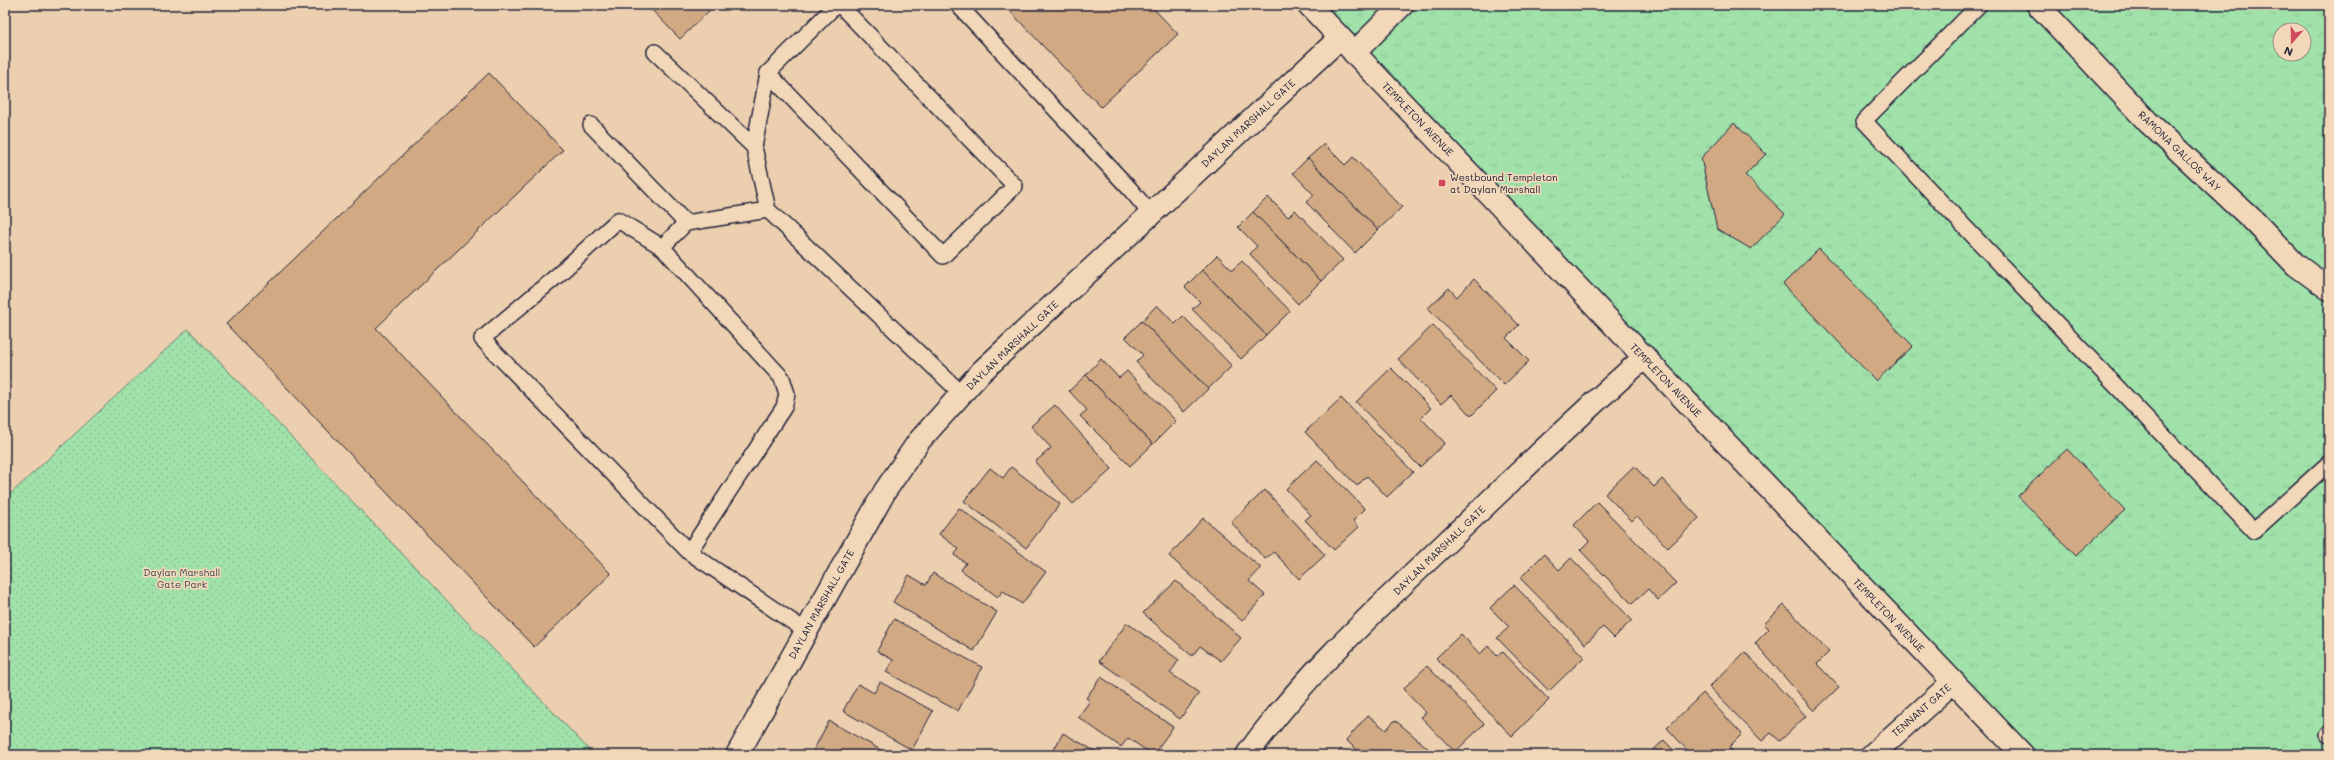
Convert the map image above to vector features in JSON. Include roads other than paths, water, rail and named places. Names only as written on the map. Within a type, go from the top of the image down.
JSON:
[{"type":"street","name":"TEMPLETON AVENUE","points":[[1309,5],[2023,755]]},
{"type":"street","name":"DAYLAN MARSHALL GATE","points":[[737,755],[885,490],[919,440],[981,372],[1151,214],[1347,45],[1402,5]]},
{"type":"street","name":"RAMONA GALLOS WAY","points":[[2038,5],[2148,122],[2255,222],[2296,265],[2329,289]]},
{"type":"street","name":"DAYLAN MARSHALL GATE","points":[[1247,755],[1290,700],[1348,638],[1598,398],[1645,358]]},
{"type":"street","name":"TENNANT GATE","points":[[1872,755],[1905,723],[1953,682]]},
{"type":"lane","points":[[836,5],[768,73],[754,147],[768,210],[962,394]]},
{"type":"lane","points":[[768,73],[943,256],[1015,186],[840,5]]},
{"type":"lane","points":[[958,5],[1130,189],[1151,214]]},
{"type":"lane","points":[[1979,5],[1864,121],[2254,531],[2329,463]]},
{"type":"lane","points":[[655,52],[754,147]]},
{"type":"lane","points":[[591,125],[686,223]]},
{"type":"lane","points":[[662,247],[686,223],[768,210]]},
{"type":"lane","points":[[689,552],[784,406],[787,394],[782,378],[662,247],[618,220],[558,275],[482,340],[689,552],[806,631]]},
{"type":"lane","points":[[2329,732],[2327,734],[2329,735]]},
{"type":"place","name":"Westbound Templeton at Daylan Marshall","points":[[1442,183]]},
{"type":"park label","name":"Daylan Marshall Gate Park","points":[[182,578]]}]
